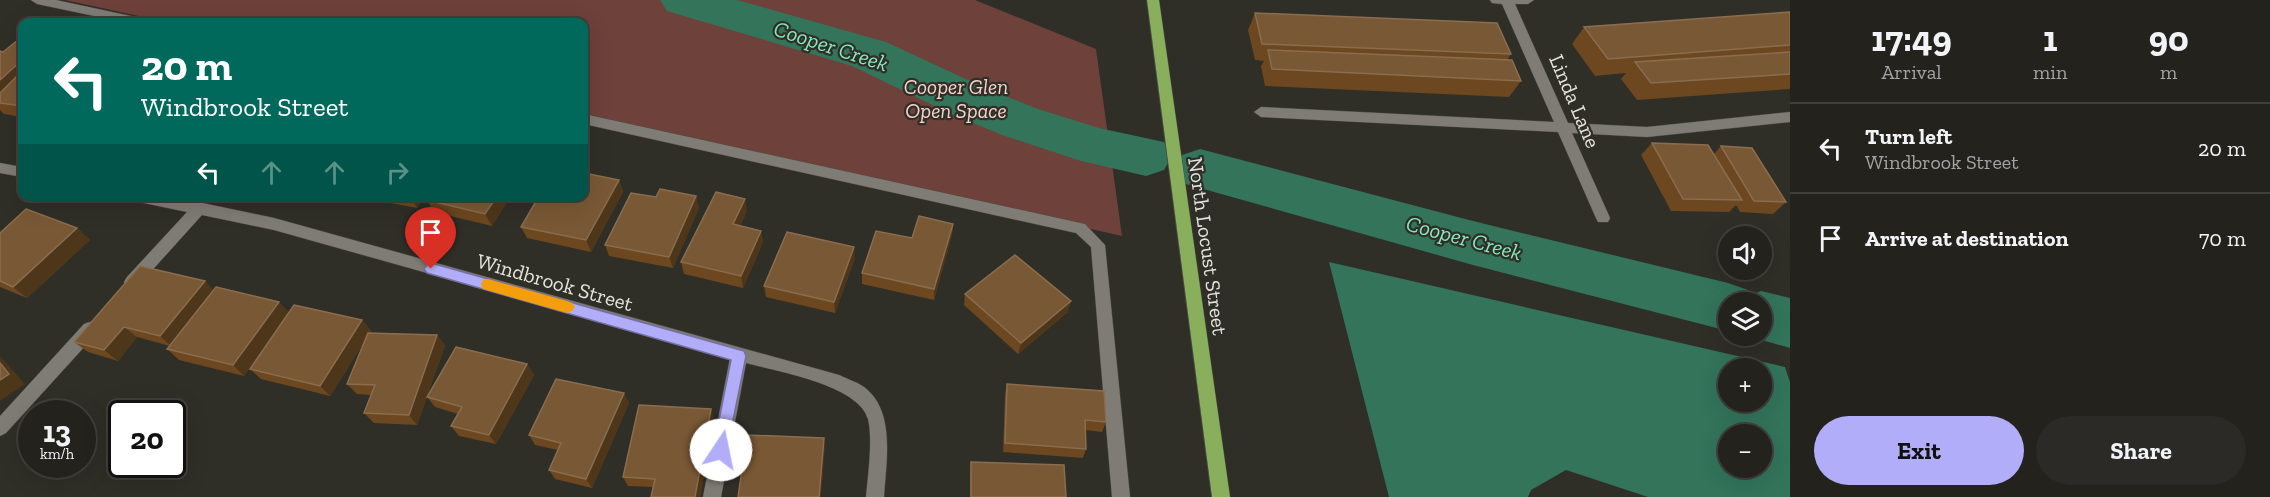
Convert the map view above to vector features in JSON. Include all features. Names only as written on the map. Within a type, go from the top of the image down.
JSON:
[{"type":"main road","name":"North Locust Street","points":[[1153,0],[1221,497]]},
{"type":"street","points":[[38,0],[121,18]]},
{"type":"street","points":[[1496,0],[1528,0]]},
{"type":"street","name":"Linda Lane","points":[[1507,1],[1603,218]]},
{"type":"street","points":[[1261,112],[1562,127],[1596,133],[1629,133],[1790,117]]},
{"type":"street","points":[[588,120],[1080,228],[1098,245],[1121,497]]},
{"type":"street","points":[[0,168],[18,171]]},
{"type":"street","name":"Windbrook Street","points":[[162,201],[274,224],[739,356],[833,380],[859,393],[876,415],[878,460],[875,497]]},
{"type":"street","points":[[121,294],[198,209]]},
{"type":"street","points":[[0,428],[98,319]]},
{"type":"street","points":[[712,497],[739,356]]},
{"type":"green space","name":"Cooper Glen Open Space","points":[[65,0],[975,0],[1096,49],[1122,236],[588,117],[588,18],[148,18]]},
{"type":"shaded area","points":[[1329,262],[1746,358],[1718,358],[1718,412],[1772,412],[1772,364],[1785,367],[1790,382],[1790,497],[1648,497],[1566,470],[1531,490],[1528,497],[1389,497]]},
{"type":"building","points":[[1790,12],[1790,45],[1608,59],[1584,27]]},
{"type":"building","points":[[1255,13],[1497,23],[1511,54],[1262,44]]},
{"type":"building","points":[[18,40],[18,64],[0,80],[0,51],[3,52]]},
{"type":"building","points":[[1268,50],[1512,60],[1521,81],[1272,69]]},
{"type":"building","points":[[1790,52],[1790,74],[1651,83],[1635,62]]},
{"type":"building","points":[[18,75],[18,105],[0,103],[0,93]]},
{"type":"building","points":[[1652,143],[1708,145],[1742,200],[1683,199]]},
{"type":"building","points":[[1721,146],[1752,148],[1786,202],[1754,201]]},
{"type":"building","points":[[589,174],[619,180],[586,240],[521,227],[536,201],[588,201]]},
{"type":"building","points":[[660,189],[696,196],[669,257],[605,245],[631,193],[656,197]]},
{"type":"building","points":[[716,192],[745,199],[733,224],[761,231],[741,276],[681,262]]},
{"type":"building","points":[[431,201],[494,201],[485,214]]},
{"type":"building","points":[[26,209],[77,228],[13,287],[0,281],[0,233]]},
{"type":"building","points":[[919,216],[953,224],[934,289],[862,273],[876,231],[912,238]]},
{"type":"building","points":[[787,232],[854,247],[834,302],[764,286]]},
{"type":"building","points":[[1015,255],[1071,301],[1021,343],[965,294]]},
{"type":"building","points":[[140,266],[205,281],[160,336],[124,327],[104,350],[74,342]]},
{"type":"building","points":[[216,287],[279,302],[233,365],[167,349]]},
{"type":"building","points":[[294,305],[362,320],[320,386],[250,369]]},
{"type":"building","points":[[368,333],[437,335],[409,415],[364,413],[375,385],[347,384]]},
{"type":"building","points":[[456,347],[527,364],[489,435],[451,426],[462,407],[427,397]]},
{"type":"building","points":[[0,363],[9,374],[0,380]]},
{"type":"building","points":[[556,379],[624,393],[586,479],[549,470],[561,443],[529,435]]},
{"type":"building","points":[[1007,384],[1104,391],[1106,422],[1085,420],[1086,449],[1005,443]]},
{"type":"building","points":[[639,405],[711,409],[695,497],[651,497],[655,479],[623,477]]},
{"type":"building","points":[[747,435],[824,438],[819,497],[738,497]]},
{"type":"building","points":[[971,462],[1064,465],[1066,497],[971,497]]},
{"type":"waterway","name":"Cooper Creek","points":[[683,0],[869,54],[966,100],[1020,122],[1099,147],[1146,156]]},
{"type":"waterway","name":"Cooper Creek","points":[[1200,169],[1473,243],[1718,304]]},
{"type":"waterway","name":"Cooper Creek","points":[[1772,319],[1790,323]]},
{"type":"slow traffic","points":[[488,285],[567,307]]},
{"type":"route","points":[[431,269],[739,356],[721,450]]}]
